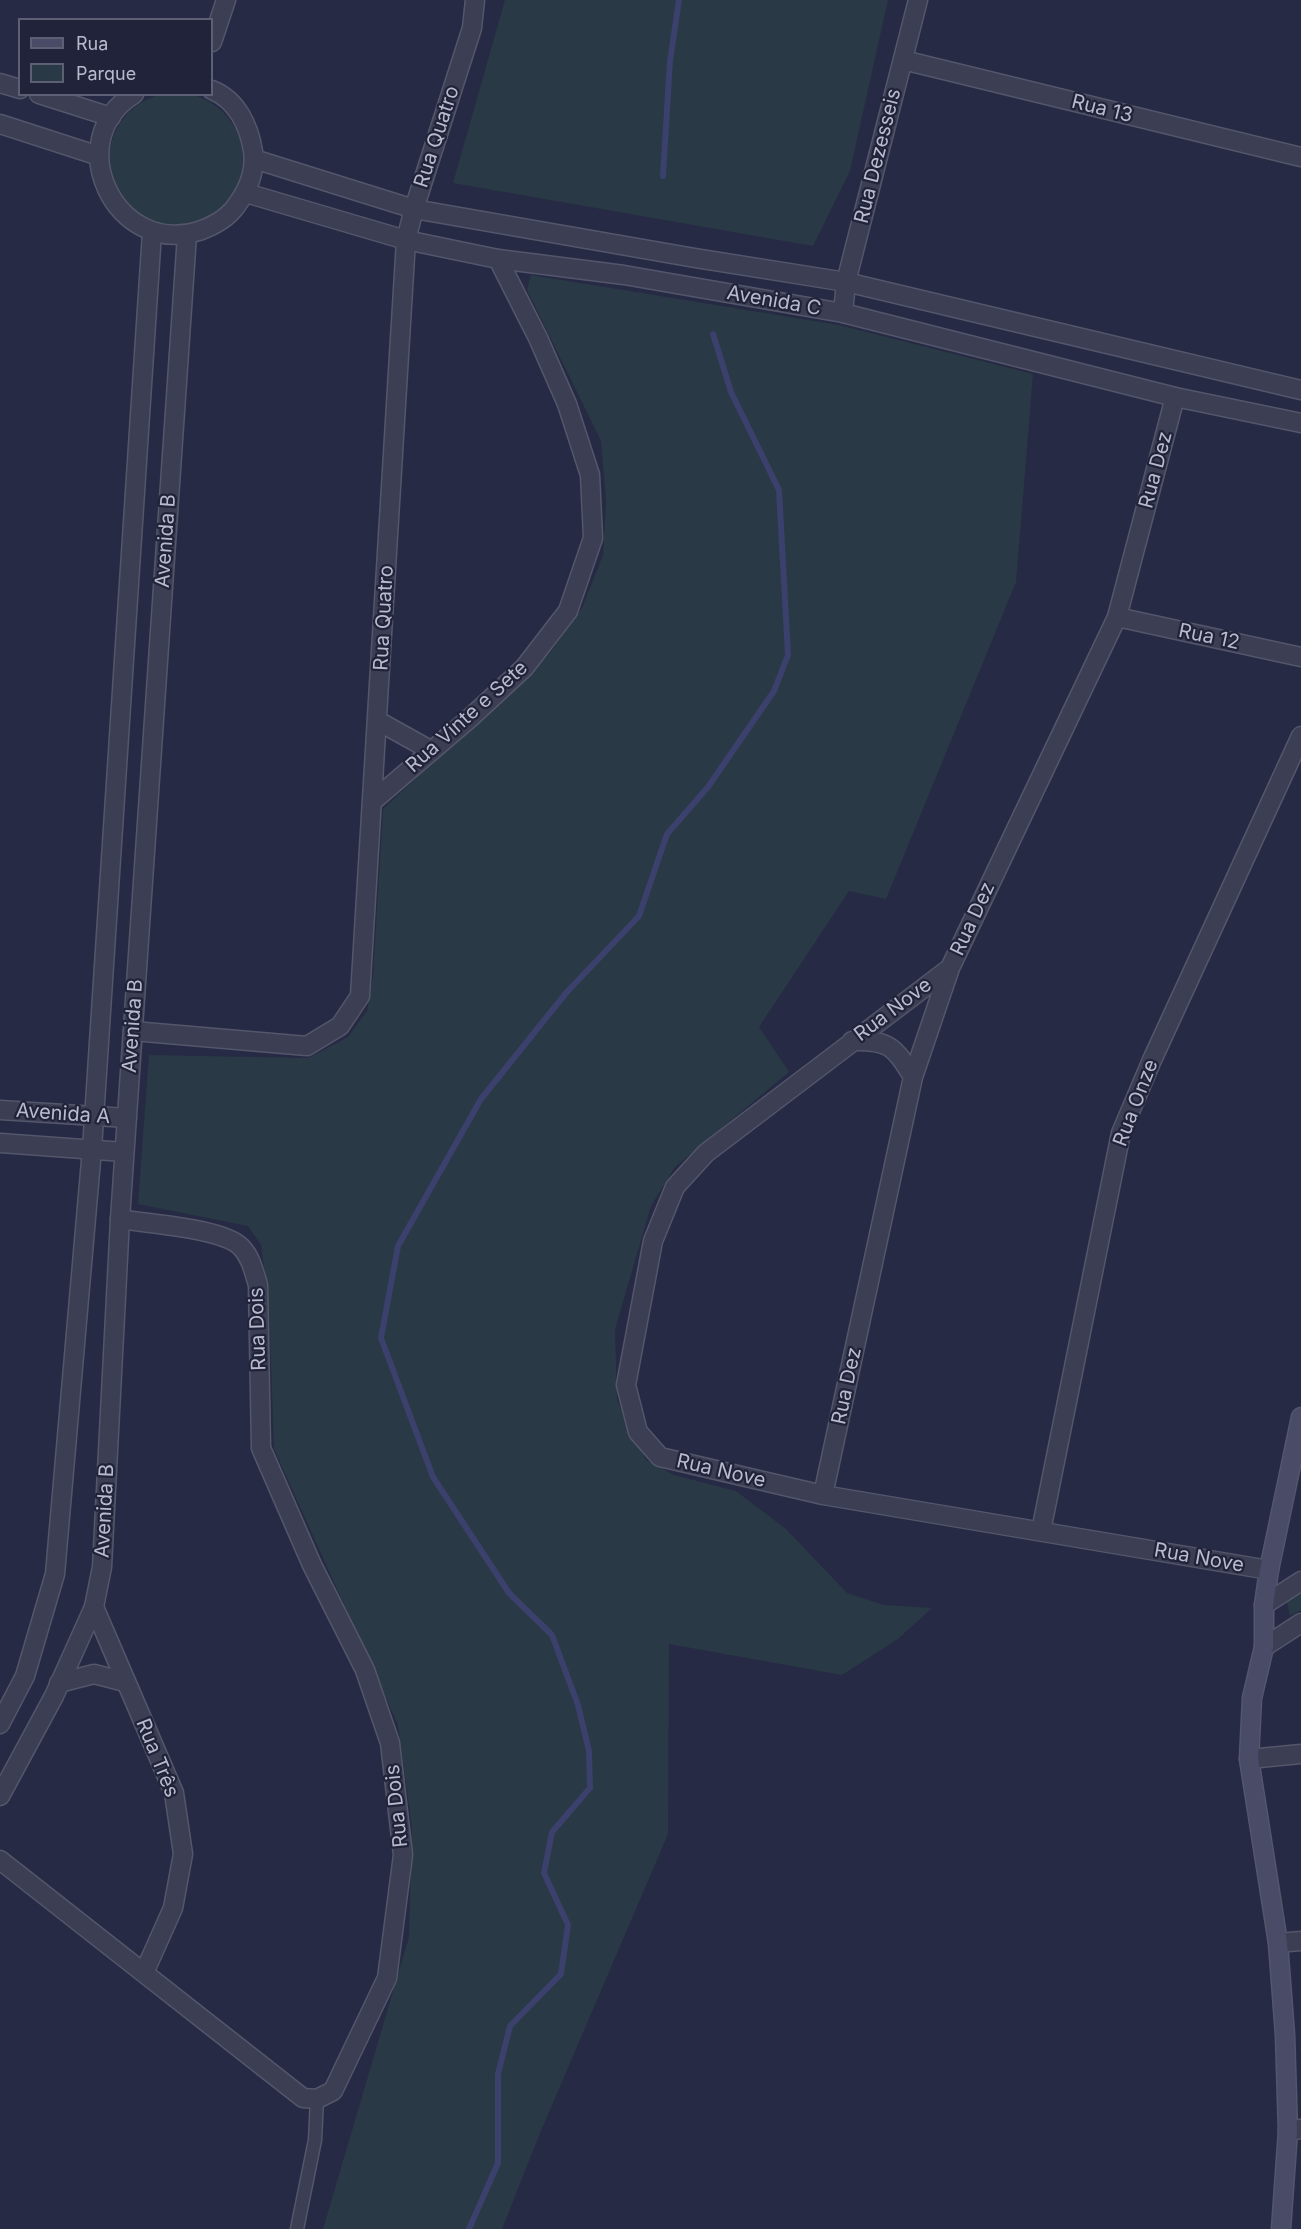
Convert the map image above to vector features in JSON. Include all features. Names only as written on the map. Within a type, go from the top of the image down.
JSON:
[{"type":"main road","points":[[1281,2229],[1294,2130],[1278,1943],[1249,1759],[1252,1698],[1264,1647],[1264,1605],[1269,1570],[1301,1417]]},
{"type":"street","points":[[213,39],[226,0]]},
{"type":"street","name":"Rua Quatro","points":[[133,1031],[307,1046],[340,1026],[360,996],[406,240],[472,28],[475,0]]},
{"type":"street","name":"Rua Dezesseis","points":[[843,313],[846,282],[918,0]]},
{"type":"street","name":"Rua 13","points":[[903,60],[1301,157]]},
{"type":"street","points":[[0,82],[18,87]]},
{"type":"street","points":[[131,96],[111,117],[102,136],[99,156],[102,181],[113,203],[130,220],[152,232],[187,235],[210,227],[231,213],[246,193],[252,177],[254,159],[250,134],[238,110],[213,90]]},
{"type":"street","points":[[45,96],[111,117]]},
{"type":"street","points":[[0,124],[99,156]]},
{"type":"street","name":"Avenida C","points":[[254,159],[414,209],[846,282],[1301,390]]},
{"type":"street","name":"Avenida C","points":[[246,193],[406,240],[498,260],[624,275],[843,313],[1175,397],[1301,423]]},
{"type":"street","name":"Avenida B","points":[[0,1724],[25,1676],[55,1574],[92,1149],[152,232]]},
{"type":"street","name":"Avenida B","points":[[0,1796],[59,1683],[94,1607],[102,1567],[124,1152],[187,235]]},
{"type":"street","name":"Rua Vinte e Sete","points":[[373,801],[524,668],[568,611],[593,538],[591,475],[567,404],[538,338],[498,260]]},
{"type":"street","name":"Rua Dez","points":[[823,1496],[913,1077],[950,968],[1117,617],[1175,397]]},
{"type":"street","name":"Rua 12","points":[[1117,617],[1301,657]]},
{"type":"street","points":[[378,721],[432,751]]},
{"type":"street","name":"Rua Onze","points":[[1041,1531],[1121,1133],[1152,1060],[1301,736]]},
{"type":"street","name":"Rua Nove","points":[[950,968],[706,1154],[675,1188],[653,1241],[626,1385],[638,1432],[660,1457],[823,1496],[1269,1570]]},
{"type":"street","points":[[852,1041],[874,1040],[891,1047],[913,1077]]},
{"type":"street","name":"Avenida A","points":[[0,1110],[127,1118]]},
{"type":"street","name":"Avenida A","points":[[0,1143],[124,1152]]},
{"type":"street","name":"Rua Dois","points":[[120,1219],[217,1234],[241,1246],[252,1264],[258,1285],[261,1448],[312,1565],[365,1670],[390,1743],[403,1854],[387,1978],[333,2091],[317,2099]]},
{"type":"street","points":[[1264,1605],[1301,1581]]},
{"type":"street","name":"Rua Três","points":[[94,1607],[174,1793],[183,1854],[173,1908],[144,1973]]},
{"type":"street","points":[[1264,1647],[1301,1623]]},
{"type":"street","points":[[59,1683],[94,1674],[125,1682]]},
{"type":"street","points":[[1249,1759],[1301,1754]]},
{"type":"street","points":[[0,1860],[303,2098],[317,2099]]},
{"type":"street","points":[[1278,1943],[1301,1941]]},
{"type":"lane","points":[[297,2229],[315,2140],[317,2099]]},
{"type":"green space","points":[[505,0],[888,0],[850,171],[813,246],[453,183]]},
{"type":"green space","points":[[156,96],[196,96],[213,104],[232,123],[242,147],[242,173],[232,197],[213,216],[189,226],[163,226],[139,216],[120,197],[110,173],[110,147],[120,123],[139,104]]},
{"type":"green space","points":[[531,275],[839,325],[1033,374],[1016,582],[886,899],[849,891],[759,1027],[789,1072],[675,1167],[651,1206],[615,1329],[617,1400],[646,1460],[674,1475],[736,1491],[786,1529],[847,1593],[884,1605],[932,1608],[898,1639],[842,1675],[669,1644],[668,1834],[538,2138],[502,2229],[323,2229],[409,1937],[412,1828],[398,1725],[274,1449],[269,1307],[261,1245],[248,1226],[138,1204],[149,1055],[308,1058],[348,1037],[367,1011],[373,976],[383,809],[550,653],[582,608],[603,555],[606,500],[601,441],[527,290]]},
{"type":"green space","points":[[1301,1588],[1301,1610],[1290,1616],[1286,1597]]},
{"type":"waterway","points":[[663,176],[670,61],[679,0]]},
{"type":"waterway","points":[[469,2229],[498,2163],[498,2074],[510,2026],[561,1974],[568,1925],[544,1873],[552,1832],[590,1788],[589,1751],[578,1705],[552,1635],[509,1593],[433,1477],[381,1338],[398,1246],[481,1099],[566,993],[639,916],[667,834],[708,787],[774,691],[788,655],[779,490],[731,392],[713,334]]}]
